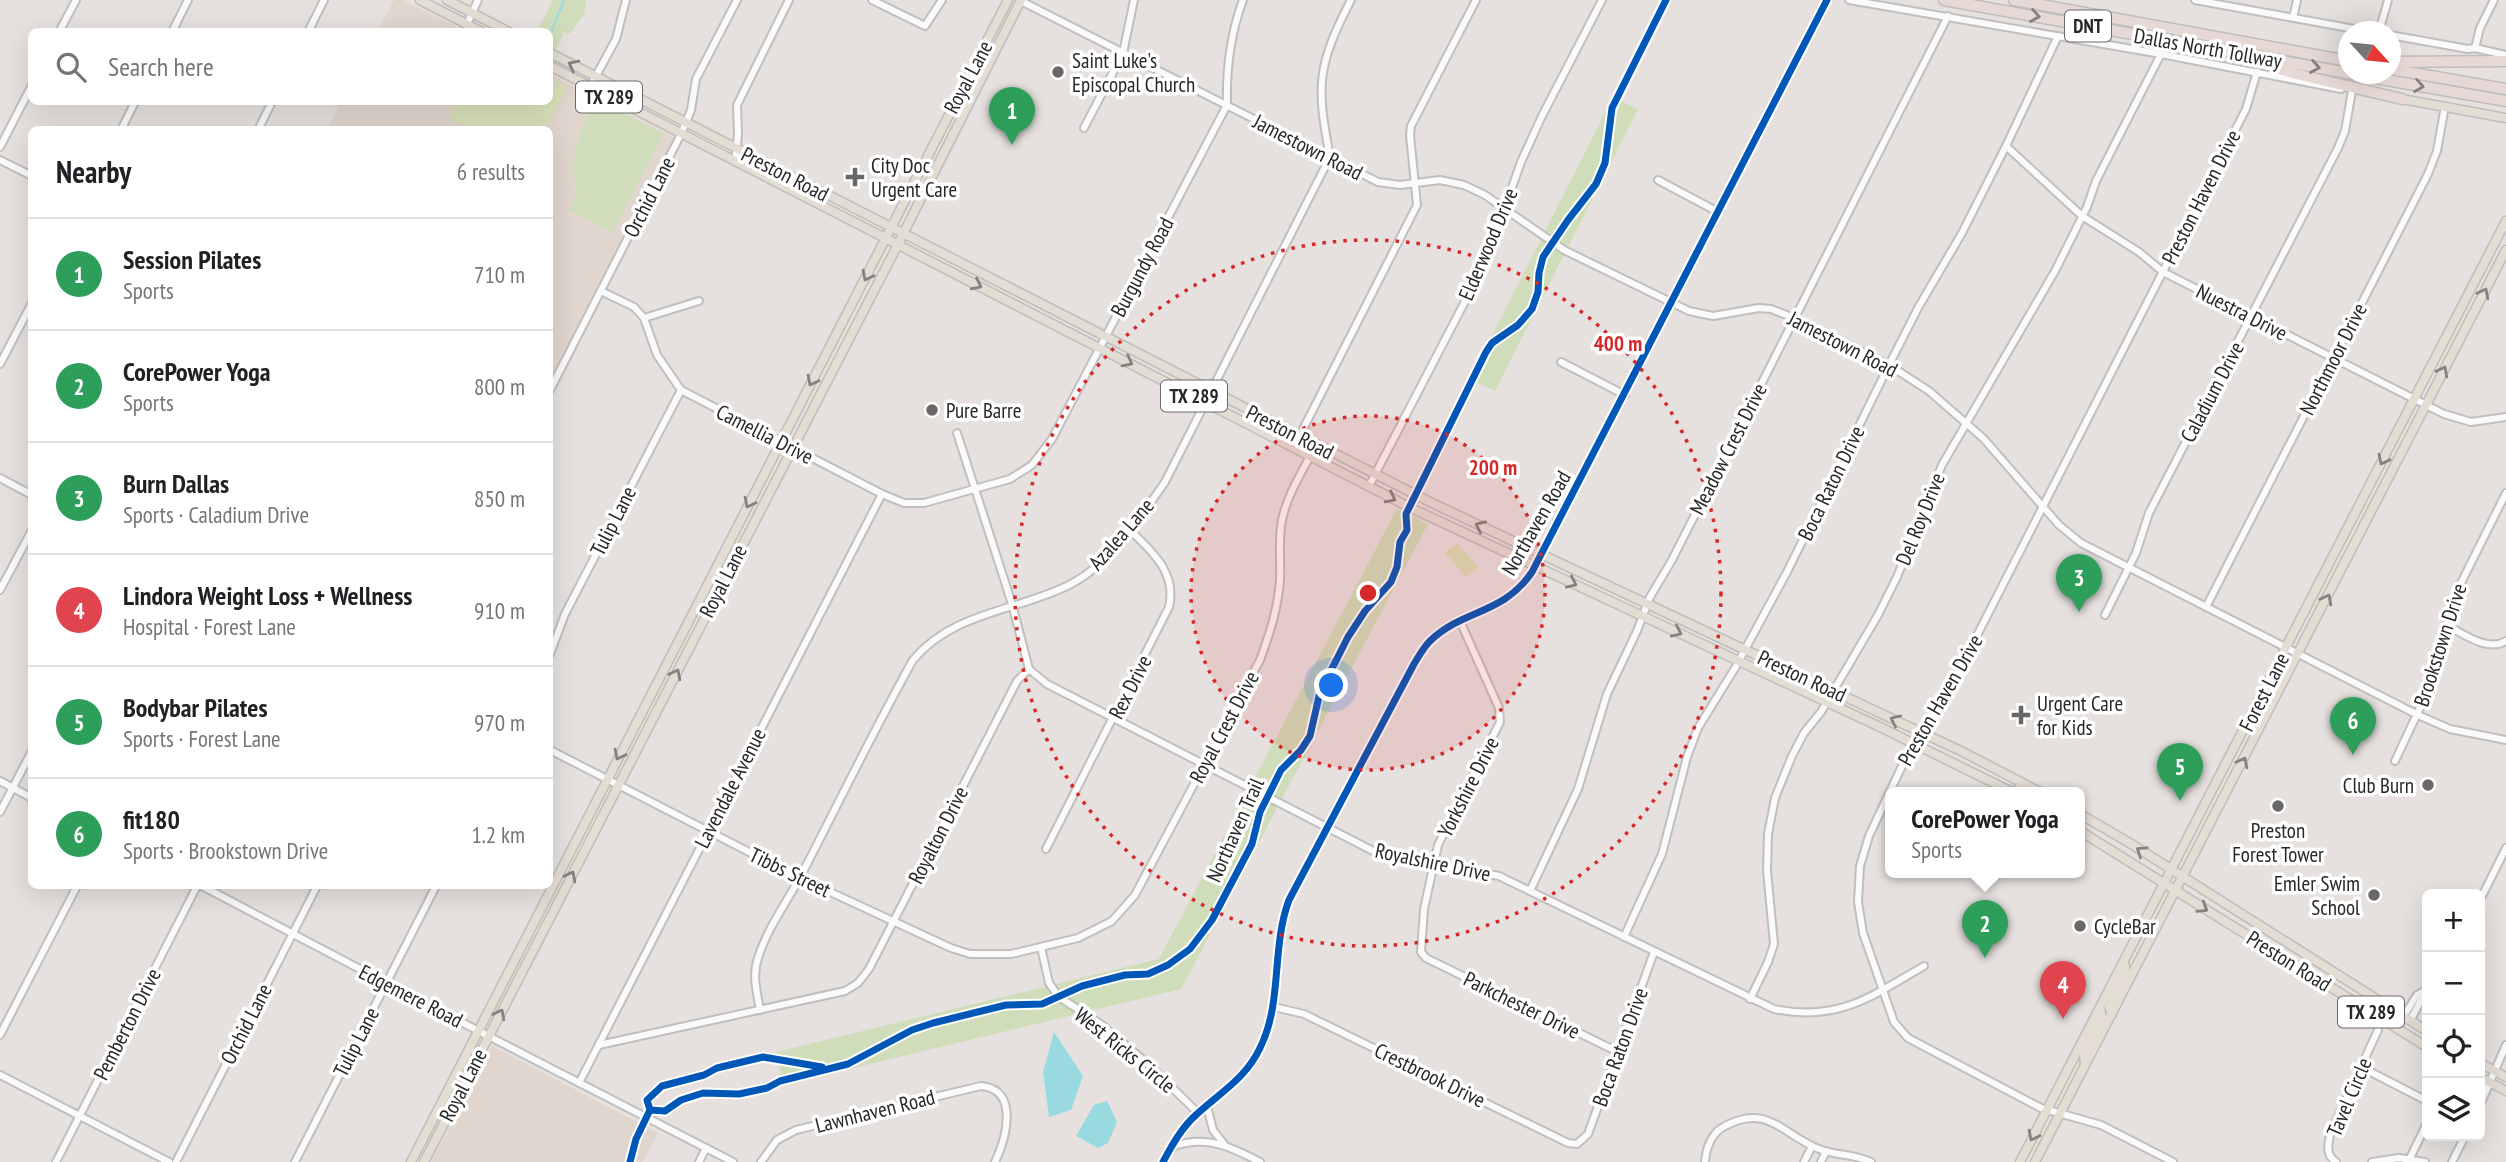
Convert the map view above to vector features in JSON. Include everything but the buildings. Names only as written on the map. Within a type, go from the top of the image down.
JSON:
[{"type":"highway","name":"Dallas North Tollway","points":[[1944,0],[2338,71]]},
{"type":"highway","name":"Dallas North Tollway","points":[[2014,0],[2338,58]]},
{"type":"highway","points":[[2233,52],[2257,63],[2402,99]]},
{"type":"highway","points":[[2401,61],[2506,61]]},
{"type":"highway","points":[[2401,71],[2506,89]]},
{"type":"highway","name":"Dallas North Tollway","points":[[2401,82],[2506,101]]},
{"type":"main road","points":[[420,0],[474,28]]},
{"type":"main road","points":[[447,0],[501,28]]},
{"type":"main road","points":[[1008,0],[1021,0]]},
{"type":"main road","name":"Royal Lane","points":[[553,884],[1008,0]]},
{"type":"main road","name":"Royal Lane","points":[[425,1160],[898,245],[1021,0]]},
{"type":"main road","points":[[982,50],[993,55]]},
{"type":"main road","name":"Preston Road","points":[[553,54],[891,229],[1432,503],[1923,733],[2030,787]]},
{"type":"main road","name":"Preston Road","points":[[553,68],[1426,515],[2002,787]]},
{"type":"main road","points":[[2402,99],[2506,118]]},
{"type":"main road","points":[[945,122],[956,128]]},
{"type":"main road","points":[[931,149],[943,155]]},
{"type":"main road","points":[[782,186],[788,176]]},
{"type":"main road","points":[[791,191],[797,180]]},
{"type":"main road","name":"Forest Lane","points":[[2020,1162],[2506,221]]},
{"type":"main road","name":"Forest Lane","points":[[2035,1162],[2506,250]]},
{"type":"main road","points":[[2484,263],[2496,269]]},
{"type":"main road","points":[[1002,297],[1005,286]]},
{"type":"main road","points":[[1046,320],[1052,309]]},
{"type":"main road","points":[[2450,330],[2462,336]]},
{"type":"main road","points":[[1426,515],[1432,503]]},
{"type":"main road","points":[[2343,538],[2356,544]]},
{"type":"main road","points":[[698,603],[709,609]]},
{"type":"main road","points":[[2258,705],[2270,710]]},
{"type":"main road","points":[[1962,766],[1967,754]]},
{"type":"main road","points":[[2020,787],[2021,782]]},
{"type":"main road","points":[[2210,796],[2222,803]]},
{"type":"main road","name":"Preston Road","points":[[2085,817],[2422,1028]]},
{"type":"main road","name":"Preston Road","points":[[2085,834],[2422,1044]]},
{"type":"main road","name":"Royal Lane","points":[[411,1162],[550,889]]},
{"type":"main road","points":[[542,905],[553,911]]},
{"type":"main road","points":[[2259,942],[2265,930]]},
{"type":"main road","points":[[2112,1014],[2109,1006],[2126,973],[2124,962]]},
{"type":"main road","points":[[2315,976],[2322,966]]},
{"type":"main road","points":[[2085,1065],[2084,1055],[2102,1018],[2099,1008]]},
{"type":"main road","points":[[2485,1066],[2506,1077]]},
{"type":"main road","points":[[2482,1078],[2506,1091]]},
{"type":"main road","points":[[416,1152],[425,1160]]},
{"type":"street","points":[[61,28],[75,0]]},
{"type":"street","points":[[174,28],[188,0]]},
{"type":"street","points":[[310,28],[324,0]]},
{"type":"street","points":[[467,24],[478,0]]},
{"type":"street","points":[[594,89],[618,32],[626,0]]},
{"type":"street","name":"Orchid Lane","points":[[553,384],[681,134],[691,110],[696,79],[737,0]]},
{"type":"street","points":[[735,162],[737,105],[789,0]]},
{"type":"street","points":[[872,0],[925,26],[942,0]]},
{"type":"street","name":"Jamestown Road","points":[[1021,0],[1378,182],[1387,184],[1440,180],[1462,184],[1485,195],[1564,250],[1700,315],[1771,309],[1889,365],[1929,391],[1966,422],[1999,455],[2059,525],[2074,538],[2417,715],[2450,729],[2506,740]]},
{"type":"street","points":[[1084,128],[1123,53],[1134,0]]},
{"type":"street","name":"Burgundy Road","points":[[974,488],[1010,479],[1024,472],[1039,458],[1052,439],[1227,105],[1226,71],[1229,48],[1243,0]]},
{"type":"street","points":[[1330,157],[1321,112],[1322,72],[1333,34],[1351,0]]},
{"type":"street","points":[[1294,447],[1413,215],[1417,205],[1411,126],[1476,0]]},
{"type":"street","name":"Elderwood Drive","points":[[1368,486],[1486,261],[1521,162],[1602,0]]},
{"type":"street","name":"Northaven Road","points":[[1163,1162],[1198,1112],[1232,1086],[1254,1060],[1267,1033],[1274,1007],[1284,913],[1418,657],[1432,639],[1460,621],[1508,599],[1523,585],[1542,555],[1827,0]]},
{"type":"street","points":[[1849,0],[2402,99]]},
{"type":"street","points":[[2199,0],[2338,26]]},
{"type":"street","points":[[2293,18],[2297,0]]},
{"type":"street","points":[[2380,21],[2388,0]]},
{"type":"street","points":[[2475,48],[2480,28],[2494,0]]},
{"type":"street","name":"Meadow Crest Drive","points":[[1530,891],[1570,808],[1607,694],[1647,604],[1948,16]]},
{"type":"street","name":"Boca Raton Drive","points":[[1624,937],[1662,854],[1687,757],[1698,728],[1739,661],[1793,559],[1918,308],[1962,233],[2058,36]]},
{"type":"street","points":[[2401,37],[2506,55]]},
{"type":"street","name":"Del Roy Drive","points":[[1750,999],[1774,944],[1767,852],[1775,798],[1804,733],[1827,702],[1887,596],[1933,482],[2055,271],[2096,181],[2161,54]]},
{"type":"street","name":"Preston Haven Drive","points":[[1893,787],[1914,743],[1941,706],[2246,110],[2257,72]]},
{"type":"street","name":"Caladium Drive","points":[[2105,615],[2129,567],[2149,513],[2338,148],[2345,131],[2352,91]]},
{"type":"street","points":[[0,146],[28,93]]},
{"type":"street","points":[[123,126],[134,105]]},
{"type":"street","points":[[260,126],[270,105]]},
{"type":"street","name":"Northmoor Drive","points":[[2206,607],[2428,174],[2437,151],[2445,106]]},
{"type":"street","name":"Nuestra Drive","points":[[2006,146],[2082,216],[2139,252],[2163,272],[2425,405],[2464,421],[2477,422],[2506,416]]},
{"type":"street","name":"Azalea Lane","points":[[760,1010],[755,986],[757,960],[767,936],[914,660],[921,650],[954,627],[1074,582],[1105,558],[1129,529],[1165,482],[1330,157]]},
{"type":"street","points":[[0,160],[28,174]]},
{"type":"street","points":[[1658,180],[1718,212]]},
{"type":"street","points":[[601,290],[634,307],[644,318],[699,301]]},
{"type":"street","points":[[0,364],[28,311]]},
{"type":"street","name":"Camellia Drive","points":[[644,318],[657,355],[681,390],[792,448],[904,503],[924,503],[974,488]]},
{"type":"street","points":[[1561,362],[1625,395]]},
{"type":"street","name":"Tulip Lane","points":[[553,646],[565,614],[681,390]]},
{"type":"street","points":[[957,433],[1012,604],[1029,669]]},
{"type":"street","name":"Royal Crest Drive","points":[[1041,947],[1091,933],[1119,915],[1135,895],[1260,660],[1273,626],[1279,598],[1282,522],[1289,499],[1316,445]]},
{"type":"street","points":[[0,478],[28,493]]},
{"type":"street","name":"Brookstown Drive","points":[[2395,761],[2432,682],[2446,625],[2462,578],[2506,493]]},
{"type":"street","name":"Lavendale Avenue","points":[[579,1083],[882,494]]},
{"type":"street","name":"Rex Drive","points":[[1046,849],[1167,614],[1171,600],[1169,577],[1160,560],[1129,529]]},
{"type":"street","points":[[0,590],[28,538]]},
{"type":"street","name":"Yorkshire Drive","points":[[1426,958],[1420,947],[1424,909],[1438,845],[1500,722],[1499,708],[1460,621]]},
{"type":"street","points":[[2446,625],[2485,644],[2494,646],[2506,641]]},
{"type":"street","name":"Royalshire Drive","points":[[1029,669],[1047,684],[1379,854],[1499,876],[1774,1009],[1791,1013],[1826,1013],[1851,1006],[1924,966]]},
{"type":"street","name":"Royalton Drive","points":[[599,1045],[852,988],[869,969],[1017,681],[1029,669]]},
{"type":"street","name":"Tibbs Street","points":[[553,752],[800,878],[943,945],[970,954],[1011,954],[1041,947]]},
{"type":"street","points":[[0,812],[28,759]]},
{"type":"street","points":[[0,782],[28,796]]},
{"type":"street","name":"Preston Haven Drive","points":[[1885,803],[1869,836],[1860,866],[1859,914],[1894,1022],[1908,1038],[2046,1110],[2102,1125],[2173,1162]]},
{"type":"street","points":[[2485,890],[2506,848]]},
{"type":"street","points":[[0,1035],[75,889]]},
{"type":"street","name":"Pemberton Drive","points":[[56,1162],[198,889]]},
{"type":"street","name":"Edgemere Road","points":[[206,889],[733,1162]]},
{"type":"street","name":"Orchid Lane","points":[[176,1162],[315,889]]},
{"type":"street","name":"Tulip Lane","points":[[295,1162],[434,889]]},
{"type":"street","name":"West Ricks Circle","points":[[1041,947],[1049,983],[1059,997],[1121,1041],[1198,1112]]},
{"type":"street","name":"Boca Raton Drive","points":[[1584,1140],[1654,952]]},
{"type":"street","name":"Parkchester Drive","points":[[1426,958],[1618,1052]]},
{"type":"street","points":[[2406,1019],[2422,996]]},
{"type":"street","name":"Crestbrook Drive","points":[[1274,1007],[1304,1014],[1568,1143],[1577,1144],[1584,1140]]},
{"type":"street","name":"Tavel Circle","points":[[2336,1162],[2329,1155],[2329,1141],[2378,1030]]},
{"type":"street","points":[[2485,1092],[2506,1045]]},
{"type":"street","points":[[2361,1067],[2422,1098]]},
{"type":"street","points":[[0,1075],[169,1162]]},
{"type":"street","name":"Lawnhaven Road","points":[[761,1162],[777,1140],[796,1130],[981,1086],[990,1087],[1000,1093],[1005,1109],[1006,1129],[995,1162]]},
{"type":"street","points":[[1207,1106],[1213,1130],[1224,1144]]},
{"type":"street","points":[[1705,1162],[1705,1156],[1718,1129],[1746,1117],[1771,1121],[1812,1146],[1826,1151],[1857,1155],[1871,1162]]},
{"type":"street","points":[[2410,1158],[2422,1133]]},
{"type":"street","points":[[2452,1162],[2462,1141]]},
{"type":"street","points":[[1171,1148],[1193,1142],[1224,1144],[1260,1162]]},
{"type":"street","points":[[1804,1162],[1812,1146]]},
{"type":"street","points":[[699,1162],[706,1148]]},
{"type":"street","points":[[1821,1162],[1826,1151]]},
{"type":"street","points":[[2372,1162],[2388,1158],[2410,1158],[2426,1162]]},
{"type":"shaded area","points":[[394,0],[403,0],[459,28],[380,28]]},
{"type":"shaded area","points":[[553,76],[675,138],[553,373],[553,126],[329,126],[340,105],[553,105]]},
{"type":"shaded area","points":[[492,1046],[658,1133],[643,1162],[431,1162]]},
{"type":"green space","points":[[553,0],[586,0],[584,15],[569,34],[564,32],[555,51],[553,28],[539,28]]},
{"type":"green space","points":[[553,80],[567,88],[547,126],[466,126],[449,117],[455,105],[553,105]]},
{"type":"green space","points":[[1613,97],[1638,109],[1495,391],[1470,379]]},
{"type":"green space","points":[[597,100],[663,134],[612,232],[570,210],[577,194],[573,170],[576,147],[582,128]]},
{"type":"green space","points":[[1397,509],[1428,524],[1181,989],[783,1085],[776,1052],[1159,959]]},
{"type":"green space","points":[[1457,543],[1478,567],[1466,577],[1445,553]]},
{"type":"water","points":[[1054,1032],[1083,1076],[1071,1110],[1049,1117],[1043,1072]]},
{"type":"water","points":[[1107,1101],[1117,1122],[1108,1143],[1098,1148],[1076,1136],[1094,1105]]},
{"type":"waterway","points":[[553,28],[564,0]]},
{"type":"cycle path","name":"Northaven Trail","points":[[650,1110],[665,1111],[681,1100],[703,1093],[739,1094],[767,1088],[780,1081],[848,1064],[912,1030],[1006,1005],[1042,1004],[1082,986],[1125,975],[1148,974],[1168,965],[1190,949],[1212,920],[1252,844],[1260,812],[1281,770],[1301,750],[1310,736],[1320,692],[1348,637],[1365,611],[1391,582],[1397,567],[1400,542],[1407,530],[1406,514],[1486,352],[1492,343],[1518,325],[1532,309],[1538,292],[1543,257],[1596,184],[1605,163],[1612,108],[1666,0]]},
{"type":"cycle path","points":[[1163,1162],[1187,1125],[1248,1068],[1260,1048],[1272,1012],[1280,937],[1289,900],[1414,664],[1428,644],[1443,631],[1496,604],[1521,586],[1532,572],[1827,0]]},
{"type":"cycle path","points":[[630,1162],[636,1139],[650,1110],[647,1100],[662,1086],[704,1075],[717,1068],[763,1057],[822,1067]]},
{"type":"place","name":"Saint Luke's Episcopal Church","points":[[1058,72]]},
{"type":"place","name":"Session Pilates","points":[[1012,145]]},
{"type":"place","name":"City Doc Urgent Care","points":[[855,177]]},
{"type":"place","name":"Pure Barre","points":[[932,410]]},
{"type":"place","name":"Burn Dallas","points":[[2079,612]]},
{"type":"place","name":"Urgent Care for Kids","points":[[2021,715]]},
{"type":"place","name":"fit180","points":[[2353,755]]},
{"type":"place","name":"Club Burn","points":[[2428,785]]},
{"type":"place","name":"Bodybar Pilates","points":[[2180,801]]},
{"type":"place","name":"Preston Forest Tower","points":[[2278,806]]},
{"type":"place","name":"Emler Swim School","points":[[2374,895]]},
{"type":"place","name":"CycleBar","points":[[2080,926]]},
{"type":"place","name":"CorePower Yoga","points":[[1985,958]]},
{"type":"place","name":"Lindora Weight Loss + Wellness","points":[[2063,1019]]}]
